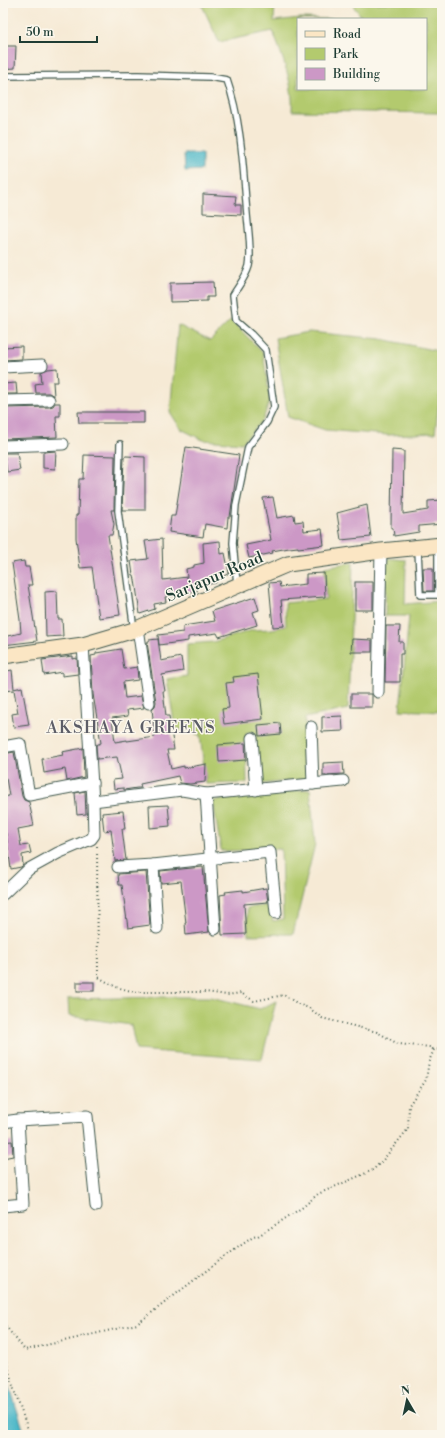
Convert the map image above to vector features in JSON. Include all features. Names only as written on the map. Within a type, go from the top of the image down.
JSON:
[{"type":"main road","name":"Sarjapur Road","points":[[3,656],[83,645],[136,629],[238,587],[288,564],[381,551],[440,545]]},
{"type":"street","points":[[3,367],[42,365]]},
{"type":"street","points":[[3,401],[49,400]]},
{"type":"street","points":[[3,446],[63,444]]},
{"type":"street","points":[[378,692],[381,551]]},
{"type":"street","points":[[136,629],[149,703]]},
{"type":"street","points":[[3,894],[29,869],[58,853],[91,839],[94,835],[83,645]]},
{"type":"street","points":[[311,727],[313,784]]},
{"type":"street","points":[[252,738],[256,790]]},
{"type":"street","points":[[3,747],[20,744],[29,795],[92,784]]},
{"type":"street","points":[[93,801],[182,790],[206,794],[343,781]]},
{"type":"street","points":[[206,794],[215,929]]},
{"type":"street","points":[[118,867],[152,865],[270,852],[276,913]]},
{"type":"street","points":[[152,865],[157,928]]},
{"type":"street","points":[[3,1122],[87,1116],[96,1206]]},
{"type":"street","points":[[3,1206],[23,1204],[18,1120]]},
{"type":"lane","points":[[3,76],[210,77],[227,80],[234,100],[241,144],[249,238],[249,264],[245,278],[232,295],[236,321],[266,350],[274,407],[267,422],[248,447],[236,505],[233,543],[238,587]]},
{"type":"lane","points":[[120,444],[118,512],[136,629]]},
{"type":"lane","points":[[418,547],[420,595],[438,595],[440,545]]},
{"type":"path","points":[[94,835],[97,843],[98,977],[116,987],[134,992],[206,992],[227,995],[241,993],[254,1001],[284,995],[300,1005],[309,1008],[322,1018],[377,1032],[398,1044],[430,1047],[434,1050],[442,1048]]},
{"type":"path","points":[[3,1323],[25,1350],[137,1324],[222,1258],[253,1237],[258,1236],[303,1207],[318,1194],[373,1170],[408,1129],[409,1105],[426,1080],[429,1061],[434,1050]]},
{"type":"path","points":[[3,1350],[14,1393],[30,1435]]},
{"type":"green space","points":[[201,3],[275,3],[274,21],[297,18],[297,90],[427,90],[427,18],[356,18],[361,16],[354,7],[354,3],[442,3],[442,113],[292,111],[289,81],[273,31],[219,42]]},
{"type":"green space","points":[[231,320],[263,353],[270,399],[263,420],[242,443],[203,440],[181,429],[170,412],[178,325],[210,341]]},
{"type":"green space","points":[[309,332],[382,339],[442,352],[442,378],[435,433],[388,435],[325,430],[288,417],[275,338]]},
{"type":"green space","points":[[386,558],[406,560],[405,604],[442,601],[442,712],[400,710],[409,616],[385,616]]},
{"type":"green space","points":[[353,562],[348,709],[305,718],[308,779],[261,784],[254,732],[246,733],[247,783],[206,784],[200,735],[175,728],[167,679],[187,676],[187,644],[213,642],[253,630],[272,629],[286,626],[285,603],[326,599],[325,567]]},
{"type":"green space","points":[[310,789],[315,844],[293,934],[248,935],[247,908],[269,905],[273,921],[283,919],[281,849],[221,851],[213,801]]},
{"type":"green space","points":[[211,997],[260,1009],[276,1001],[262,1059],[136,1050],[131,1025],[69,1016],[68,999]]},
{"type":"water","points":[[184,154],[202,154],[202,170],[185,171]]},
{"type":"water","points":[[3,1365],[25,1435],[3,1435]]},
{"type":"building","points":[[3,46],[16,46],[15,68],[3,69]]},
{"type":"building","points":[[203,194],[236,196],[235,205],[241,205],[241,215],[203,213]]},
{"type":"building","points":[[213,282],[214,297],[207,297],[207,301],[170,302],[170,283]]},
{"type":"building","points":[[22,346],[22,359],[3,360],[3,347]]},
{"type":"building","points":[[57,368],[58,382],[53,382],[54,396],[49,393],[36,393],[35,384],[42,383],[41,372],[48,369]]},
{"type":"building","points":[[16,383],[17,394],[3,394],[3,384]]},
{"type":"building","points":[[55,403],[60,403],[60,416],[56,416],[57,437],[3,439],[3,408],[49,407],[53,406]]},
{"type":"building","points":[[78,412],[144,412],[144,423],[79,423]]},
{"type":"building","points":[[186,447],[239,455],[227,528],[205,524],[203,537],[169,532],[171,516],[175,516]]},
{"type":"building","points":[[392,450],[404,451],[403,514],[428,510],[428,501],[442,500],[442,524],[419,526],[419,532],[394,536],[393,528],[391,528]]},
{"type":"building","points":[[56,451],[55,469],[43,468],[43,452]]},
{"type":"building","points":[[4,453],[17,453],[20,470],[7,472]]},
{"type":"building","points":[[84,455],[115,456],[114,510],[111,510],[114,524],[112,535],[108,535],[120,615],[99,618],[92,567],[80,568],[76,538],[76,515],[78,515],[79,479],[83,479]]},
{"type":"building","points":[[124,457],[145,457],[145,510],[122,510]]},
{"type":"building","points":[[273,497],[277,518],[294,515],[295,522],[303,521],[304,531],[322,529],[324,545],[289,548],[272,551],[273,553],[249,558],[246,545],[271,540],[263,498]]},
{"type":"building","points":[[367,505],[371,537],[341,540],[337,513]]},
{"type":"building","points":[[162,539],[163,580],[187,577],[186,569],[194,567],[194,565],[204,563],[203,543],[220,541],[221,554],[225,553],[229,573],[216,581],[216,583],[197,586],[197,591],[165,597],[166,602],[154,604],[155,609],[140,614],[131,561],[148,559],[145,541]]},
{"type":"building","points":[[24,561],[25,567],[29,567],[32,585],[28,585],[37,641],[3,645],[3,637],[21,633],[12,563]]},
{"type":"building","points":[[423,568],[433,568],[433,591],[424,591]]},
{"type":"building","points":[[324,573],[325,597],[281,600],[284,626],[273,627],[269,583],[279,582],[280,587],[306,584],[306,574]]},
{"type":"building","points":[[355,582],[373,582],[373,610],[355,610]]},
{"type":"building","points":[[57,591],[58,619],[62,619],[63,636],[46,637],[45,592]]},
{"type":"building","points":[[255,597],[259,610],[253,612],[257,625],[219,637],[217,633],[188,637],[188,641],[159,645],[158,635],[183,632],[183,626],[215,621],[212,611]]},
{"type":"building","points":[[386,626],[400,626],[399,642],[403,642],[403,654],[400,654],[400,682],[385,682]]},
{"type":"building","points":[[158,639],[161,661],[181,657],[183,671],[162,675],[165,691],[163,691],[166,716],[169,716],[174,750],[167,750],[171,769],[206,764],[205,782],[190,784],[180,783],[178,776],[140,784],[141,788],[124,790],[124,788],[114,789],[113,780],[122,779],[117,757],[97,759],[96,745],[101,743],[93,694],[91,656],[96,655],[96,653],[121,649],[124,669],[137,667],[138,680],[123,682],[125,698],[141,696],[144,708],[127,710],[128,716],[112,718],[115,742],[155,737],[152,709],[156,702],[147,642],[149,642],[149,640]]},
{"type":"building","points":[[352,639],[372,640],[372,652],[351,652]]},
{"type":"building","points":[[73,656],[73,659],[77,658],[78,674],[62,676],[62,672],[44,675],[42,660]]},
{"type":"building","points":[[12,670],[14,689],[22,687],[29,725],[14,727],[12,714],[18,713],[14,690],[3,691],[3,672]]},
{"type":"building","points":[[258,674],[263,719],[224,724],[222,709],[229,708],[226,683],[234,682],[233,677]]},
{"type":"building","points":[[351,694],[372,694],[372,707],[351,707]]},
{"type":"building","points":[[342,716],[343,731],[322,732],[322,717]]},
{"type":"building","points":[[280,723],[281,734],[259,736],[258,725]]},
{"type":"building","points":[[245,743],[246,760],[219,762],[218,745]]},
{"type":"building","points":[[83,748],[84,777],[67,781],[65,769],[44,773],[42,759],[63,755],[62,752]]},
{"type":"building","points":[[14,752],[22,796],[24,800],[29,802],[34,826],[18,829],[21,846],[29,845],[31,853],[22,855],[23,865],[21,867],[11,869],[6,833],[3,834],[3,797],[9,796],[6,778],[3,778],[3,754]]},
{"type":"building","points":[[343,762],[344,774],[323,775],[323,763]]},
{"type":"building","points":[[85,791],[86,814],[77,815],[75,793]]},
{"type":"building","points":[[168,805],[170,826],[150,828],[149,806]]},
{"type":"building","points":[[123,811],[125,829],[122,829],[126,860],[115,861],[111,830],[104,831],[102,813]]},
{"type":"building","points":[[203,867],[209,932],[186,935],[181,881],[161,883],[160,871]]},
{"type":"building","points":[[146,872],[150,925],[128,928],[122,885],[119,885],[118,874]]},
{"type":"building","points":[[266,888],[268,902],[244,904],[246,934],[222,935],[220,895],[226,894],[225,892],[243,890],[243,892]]},
{"type":"building","points":[[77,982],[94,982],[94,991],[77,991]]},
{"type":"building","points":[[12,1141],[13,1156],[3,1158],[3,1142]]},
{"type":"district","name":"AKSHAYA GREENS","points":[[131,727]]}]
